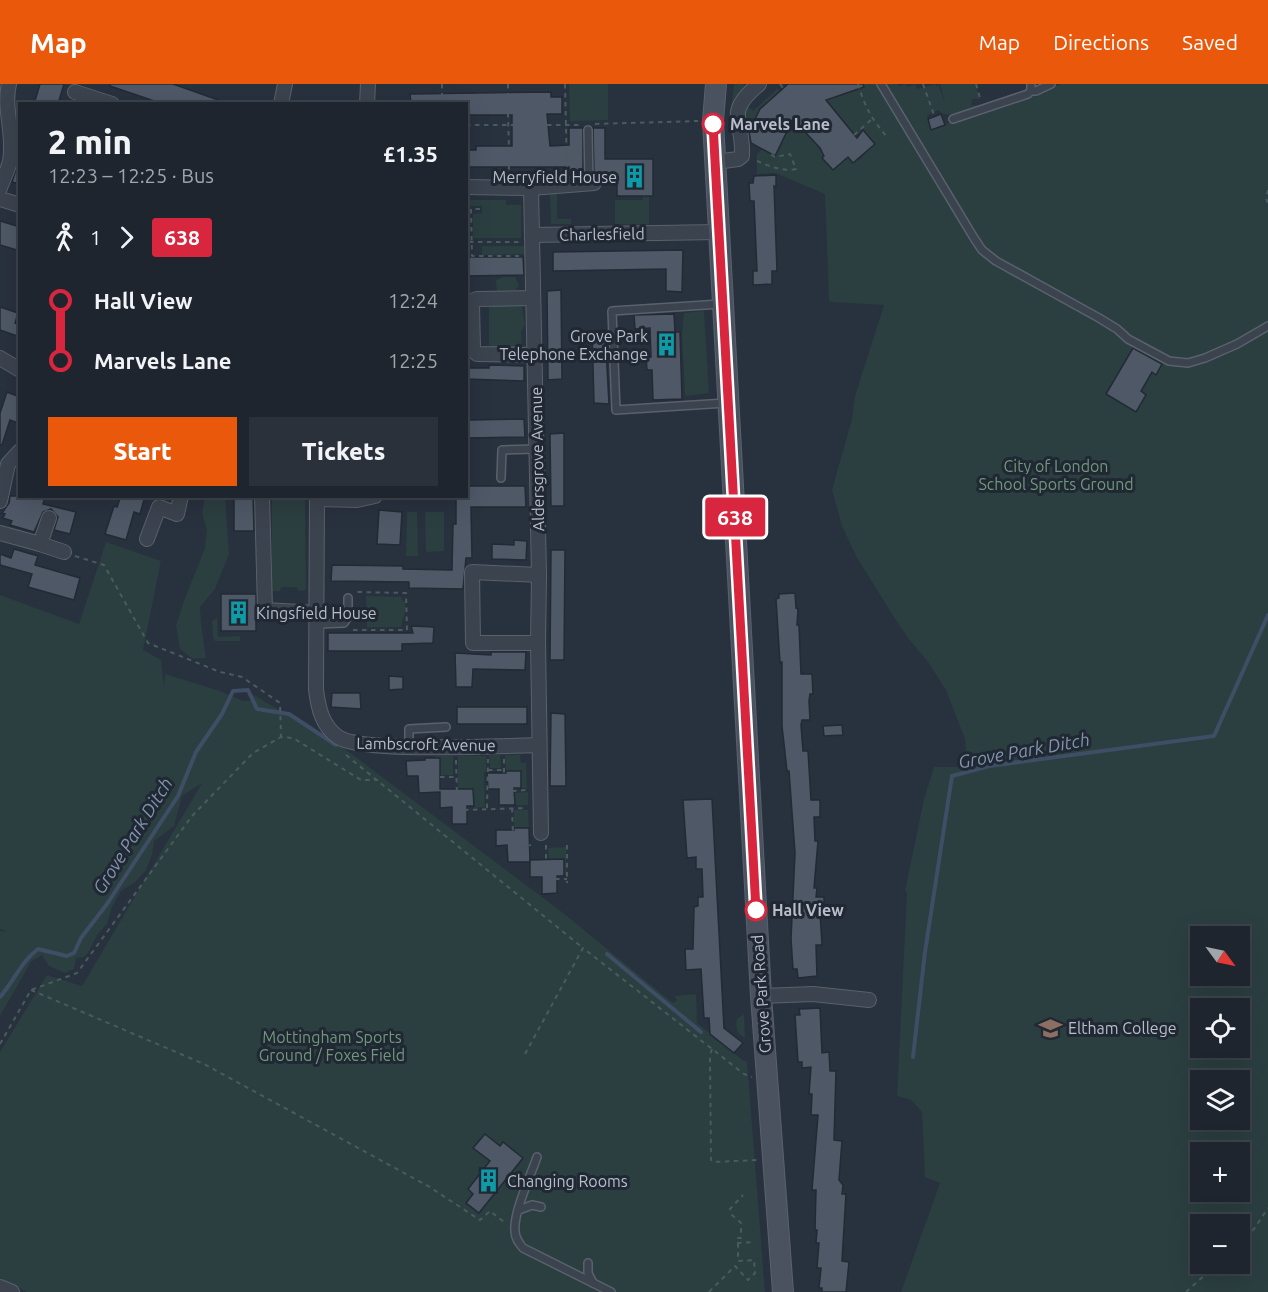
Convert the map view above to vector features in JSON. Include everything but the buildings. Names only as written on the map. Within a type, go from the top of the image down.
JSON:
[{"type":"main road","name":"Grove Park Road","points":[[717,84],[713,121],[718,232],[760,996],[783,1292]]},
{"type":"street","points":[[0,188],[10,160],[15,131],[6,96],[9,84]]},
{"type":"street","points":[[281,102],[285,84]]},
{"type":"street","points":[[368,84],[368,102]]},
{"type":"street","points":[[716,162],[738,159],[742,156],[737,111],[744,97],[759,84]]},
{"type":"street","points":[[75,92],[106,102]]},
{"type":"street","points":[[468,187],[531,188],[592,183]]},
{"type":"street","points":[[531,188],[532,238]]},
{"type":"street","points":[[0,199],[18,205]]},
{"type":"street","name":"Charlesfield","points":[[532,238],[718,232]]},
{"type":"street","name":"Aldersgrove Avenue","points":[[532,238],[539,575],[539,745],[543,839]]},
{"type":"street","points":[[533,298],[477,299],[472,305],[473,349],[477,354],[534,355]]},
{"type":"street","points":[[0,358],[18,369]]},
{"type":"street","points":[[0,501],[8,464],[18,453]]},
{"type":"street","points":[[147,539],[159,507],[177,514],[181,498]]},
{"type":"street","points":[[262,498],[265,610],[317,618]]},
{"type":"street","points":[[317,498],[357,500],[366,498]]},
{"type":"street","name":"Lambscroft Avenue","points":[[317,498],[315,689],[319,710],[330,730],[347,742],[409,747],[539,745]]},
{"type":"street","points":[[40,544],[49,518]]},
{"type":"street","points":[[0,533],[64,552]]},
{"type":"street","points":[[538,643],[473,643],[472,572],[539,575]]},
{"type":"street","points":[[760,996],[813,994],[869,1000]]},
{"type":"street","points":[[0,1287],[12,1292]]},
{"type":"lane","points":[[881,84],[978,244],[987,255],[996,261],[1169,361],[1188,363],[1205,358],[1237,344],[1268,326]]},
{"type":"lane","points":[[953,119],[1024,96],[1031,87],[1036,91],[1051,84]]},
{"type":"lane","points":[[588,130],[592,183]]},
{"type":"lane","points":[[723,304],[612,310],[616,410],[728,403]]},
{"type":"lane","points":[[501,478],[502,450],[536,449]]},
{"type":"lane","points":[[317,618],[344,623],[348,616],[348,595]]},
{"type":"lane","points":[[409,747],[409,729],[446,727]]},
{"type":"lane","points":[[537,1157],[519,1210],[516,1238],[523,1248],[610,1292]]},
{"type":"lane","points":[[519,1210],[532,1205],[541,1207]]},
{"type":"lane","points":[[588,1263],[588,1273],[593,1283]]},
{"type":"path","points":[[442,84],[442,102]]},
{"type":"path","points":[[508,84],[508,97]]},
{"type":"path","points":[[565,84],[567,185]]},
{"type":"path","points":[[780,84],[783,88]]},
{"type":"path","points":[[858,84],[872,120],[887,137]]},
{"type":"path","points":[[923,84],[934,115]]},
{"type":"path","points":[[976,84],[980,98],[983,100]]},
{"type":"path","points":[[508,113],[509,150]]},
{"type":"path","points":[[854,135],[872,120]]},
{"type":"path","points":[[468,125],[713,121]]},
{"type":"path","points":[[757,161],[787,170],[796,169],[790,154],[776,157],[768,152]]},
{"type":"path","points":[[1268,190],[1266,198],[1268,204]]},
{"type":"path","points":[[480,209],[471,209],[472,256],[523,256]]},
{"type":"path","points":[[470,242],[532,238]]},
{"type":"path","points":[[64,552],[104,565],[148,643],[220,672],[242,677],[280,704],[281,736]]},
{"type":"path","points":[[345,630],[407,630],[406,593],[348,595]]},
{"type":"path","points":[[0,1044],[31,990],[78,973],[192,816],[253,753],[281,736],[293,738],[361,780],[378,780]]},
{"type":"path","points":[[456,753],[457,796]]},
{"type":"path","points":[[487,809],[488,753]]},
{"type":"path","points":[[503,753],[504,778]]},
{"type":"path","points":[[345,754],[447,839],[744,1074],[766,1079]]},
{"type":"path","points":[[488,770],[504,770]]},
{"type":"path","points":[[431,777],[456,777]]},
{"type":"path","points":[[512,791],[530,790]]},
{"type":"path","points":[[464,810],[530,807]]},
{"type":"path","points":[[512,808],[513,834]]},
{"type":"path","points":[[543,839],[546,866]]},
{"type":"path","points":[[520,847],[531,845]]},
{"type":"path","points":[[555,879],[567,881],[567,845]]},
{"type":"path","points":[[525,1054],[584,948]]},
{"type":"path","points":[[31,990],[204,1064],[428,1186],[480,1220],[490,1211],[515,1231]]},
{"type":"path","points":[[712,1049],[710,1055],[711,1160],[713,1162],[773,1159]]},
{"type":"path","points":[[709,1292],[738,1261],[737,1243],[738,1238],[741,1238],[741,1223],[732,1215],[730,1209],[743,1195]]},
{"type":"path","points":[[1250,1233],[1268,1208]]},
{"type":"path","points":[[737,1243],[753,1242]]},
{"type":"path","points":[[735,1266],[748,1280],[755,1273],[754,1260],[738,1261]]},
{"type":"path","points":[[1186,1292],[1206,1274]]},
{"type":"green space","points":[[569,84],[608,84],[608,120],[570,121]]},
{"type":"green space","points":[[734,84],[745,86],[731,113]]},
{"type":"green space","points":[[772,84],[780,91],[758,113],[746,140],[742,117],[746,104],[753,111],[777,89]]},
{"type":"green space","name":"City of London School Sports Ground","points":[[850,84],[897,84],[899,86],[906,84],[907,87],[915,84],[917,89],[935,84],[937,87],[938,84],[945,103],[940,84],[975,84],[980,99],[972,99],[971,105],[982,106],[957,113],[942,114],[939,110],[927,115],[931,129],[1061,84],[1268,84],[1268,1292],[901,1292],[940,1183],[925,1177],[922,1112],[911,1100],[897,1096],[907,892],[905,891],[924,799],[934,767],[967,767],[965,739],[946,690],[928,662],[908,638],[856,556],[842,526],[832,490],[852,419],[855,396],[884,305],[831,302],[829,300],[825,194],[775,173],[757,174],[757,154],[762,149],[776,155],[783,142],[783,132],[799,117],[808,135],[821,147],[819,149],[824,156],[822,158],[833,170],[848,157],[853,163],[863,157],[875,144],[863,130],[855,136],[836,111],[820,100],[843,95]]},
{"type":"green space","points":[[550,194],[557,194],[557,219],[571,219],[571,224],[551,224]]},
{"type":"green space","points":[[643,196],[649,196],[649,225],[615,224],[615,200],[643,200]]},
{"type":"green space","points":[[470,200],[506,200],[506,205],[521,205],[521,238],[473,238],[473,214],[482,213],[482,206],[470,206]]},
{"type":"green space","points":[[482,246],[524,246],[525,254],[482,255]]},
{"type":"green space","points":[[515,277],[519,285],[513,294],[497,293],[496,280]]},
{"type":"green space","points":[[521,302],[525,324],[521,332],[522,350],[489,350],[489,303]]},
{"type":"green space","points":[[704,311],[709,393],[685,396],[682,335],[684,313]]},
{"type":"green space","points":[[205,498],[225,498],[229,554],[215,589],[200,607],[206,658],[193,659],[180,649],[176,626],[205,548],[207,530],[202,513]]},
{"type":"green space","points":[[272,498],[305,498],[306,590],[298,591],[297,587],[281,587],[280,591],[272,591]]},
{"type":"green space","points":[[407,512],[417,512],[418,556],[406,556]]},
{"type":"green space","points":[[425,512],[444,512],[444,551],[426,552]]},
{"type":"green space","name":"Mottingham Sports Ground / Foxes Field","points":[[106,542],[161,561],[143,650],[161,660],[164,687],[165,674],[220,691],[243,701],[250,701],[254,695],[345,749],[562,912],[673,1003],[677,1000],[674,996],[696,994],[697,1023],[744,1061],[747,1061],[765,1292],[27,1292],[0,1278],[0,1052],[47,975],[82,986],[202,783],[182,796],[174,826],[154,841],[146,870],[134,883],[121,891],[112,907],[107,924],[97,935],[84,957],[76,958],[74,969],[65,973],[49,966],[42,955],[31,962],[0,1016],[0,931],[7,932],[0,929],[0,595],[79,624]]},
{"type":"green space","points":[[366,596],[402,597],[405,602],[405,611],[401,627],[367,627]]},
{"type":"green space","points":[[217,618],[218,637],[240,636],[240,641],[215,641],[212,621]]},
{"type":"green space","points":[[489,755],[500,755],[501,768],[490,768]]},
{"type":"green space","points":[[505,755],[520,755],[521,763],[526,763],[527,788],[521,788],[521,771],[506,771]]},
{"type":"green space","points":[[435,756],[453,756],[453,775],[440,775],[440,758],[435,758]]},
{"type":"green space","points":[[458,756],[486,756],[485,807],[474,808],[473,789],[458,790]]},
{"type":"green space","points":[[528,792],[528,805],[515,805],[515,793]]},
{"type":"green space","points":[[514,810],[528,810],[529,828],[514,828]]},
{"type":"green space","points":[[566,847],[566,875],[564,876],[564,860],[549,860],[548,848]]},
{"type":"green space","points":[[744,1014],[745,1038],[738,1033],[736,1025],[737,1019]]},
{"type":"waterway","name":"Grove Park Ditch","points":[[913,1057],[925,952],[952,776],[989,766],[1214,736],[1268,615]]},
{"type":"waterway","name":"Grove Park Ditch","points":[[0,997],[38,949],[67,956],[74,953],[81,938],[107,904],[178,796],[196,752],[222,714],[233,691],[248,690],[257,709],[289,714],[336,745]]},
{"type":"waterway","name":"Grove Park Ditch","points":[[607,954],[701,1032]]},
{"type":"bus line","name":"638","points":[[713,124],[756,910]]},
{"type":"place","name":"Marvels Lane","points":[[713,124]]},
{"type":"place","name":"Merryfield House","points":[[635,177]]},
{"type":"place","name":"Grove Park Telephone Exchange","points":[[666,345]]},
{"type":"place","name":"Kingsfield House","points":[[238,613]]},
{"type":"place","name":"Hall View","points":[[756,910]]},
{"type":"place","name":"Eltham College","points":[[1050,1028]]},
{"type":"place","name":"Changing Rooms","points":[[489,1181]]}]
